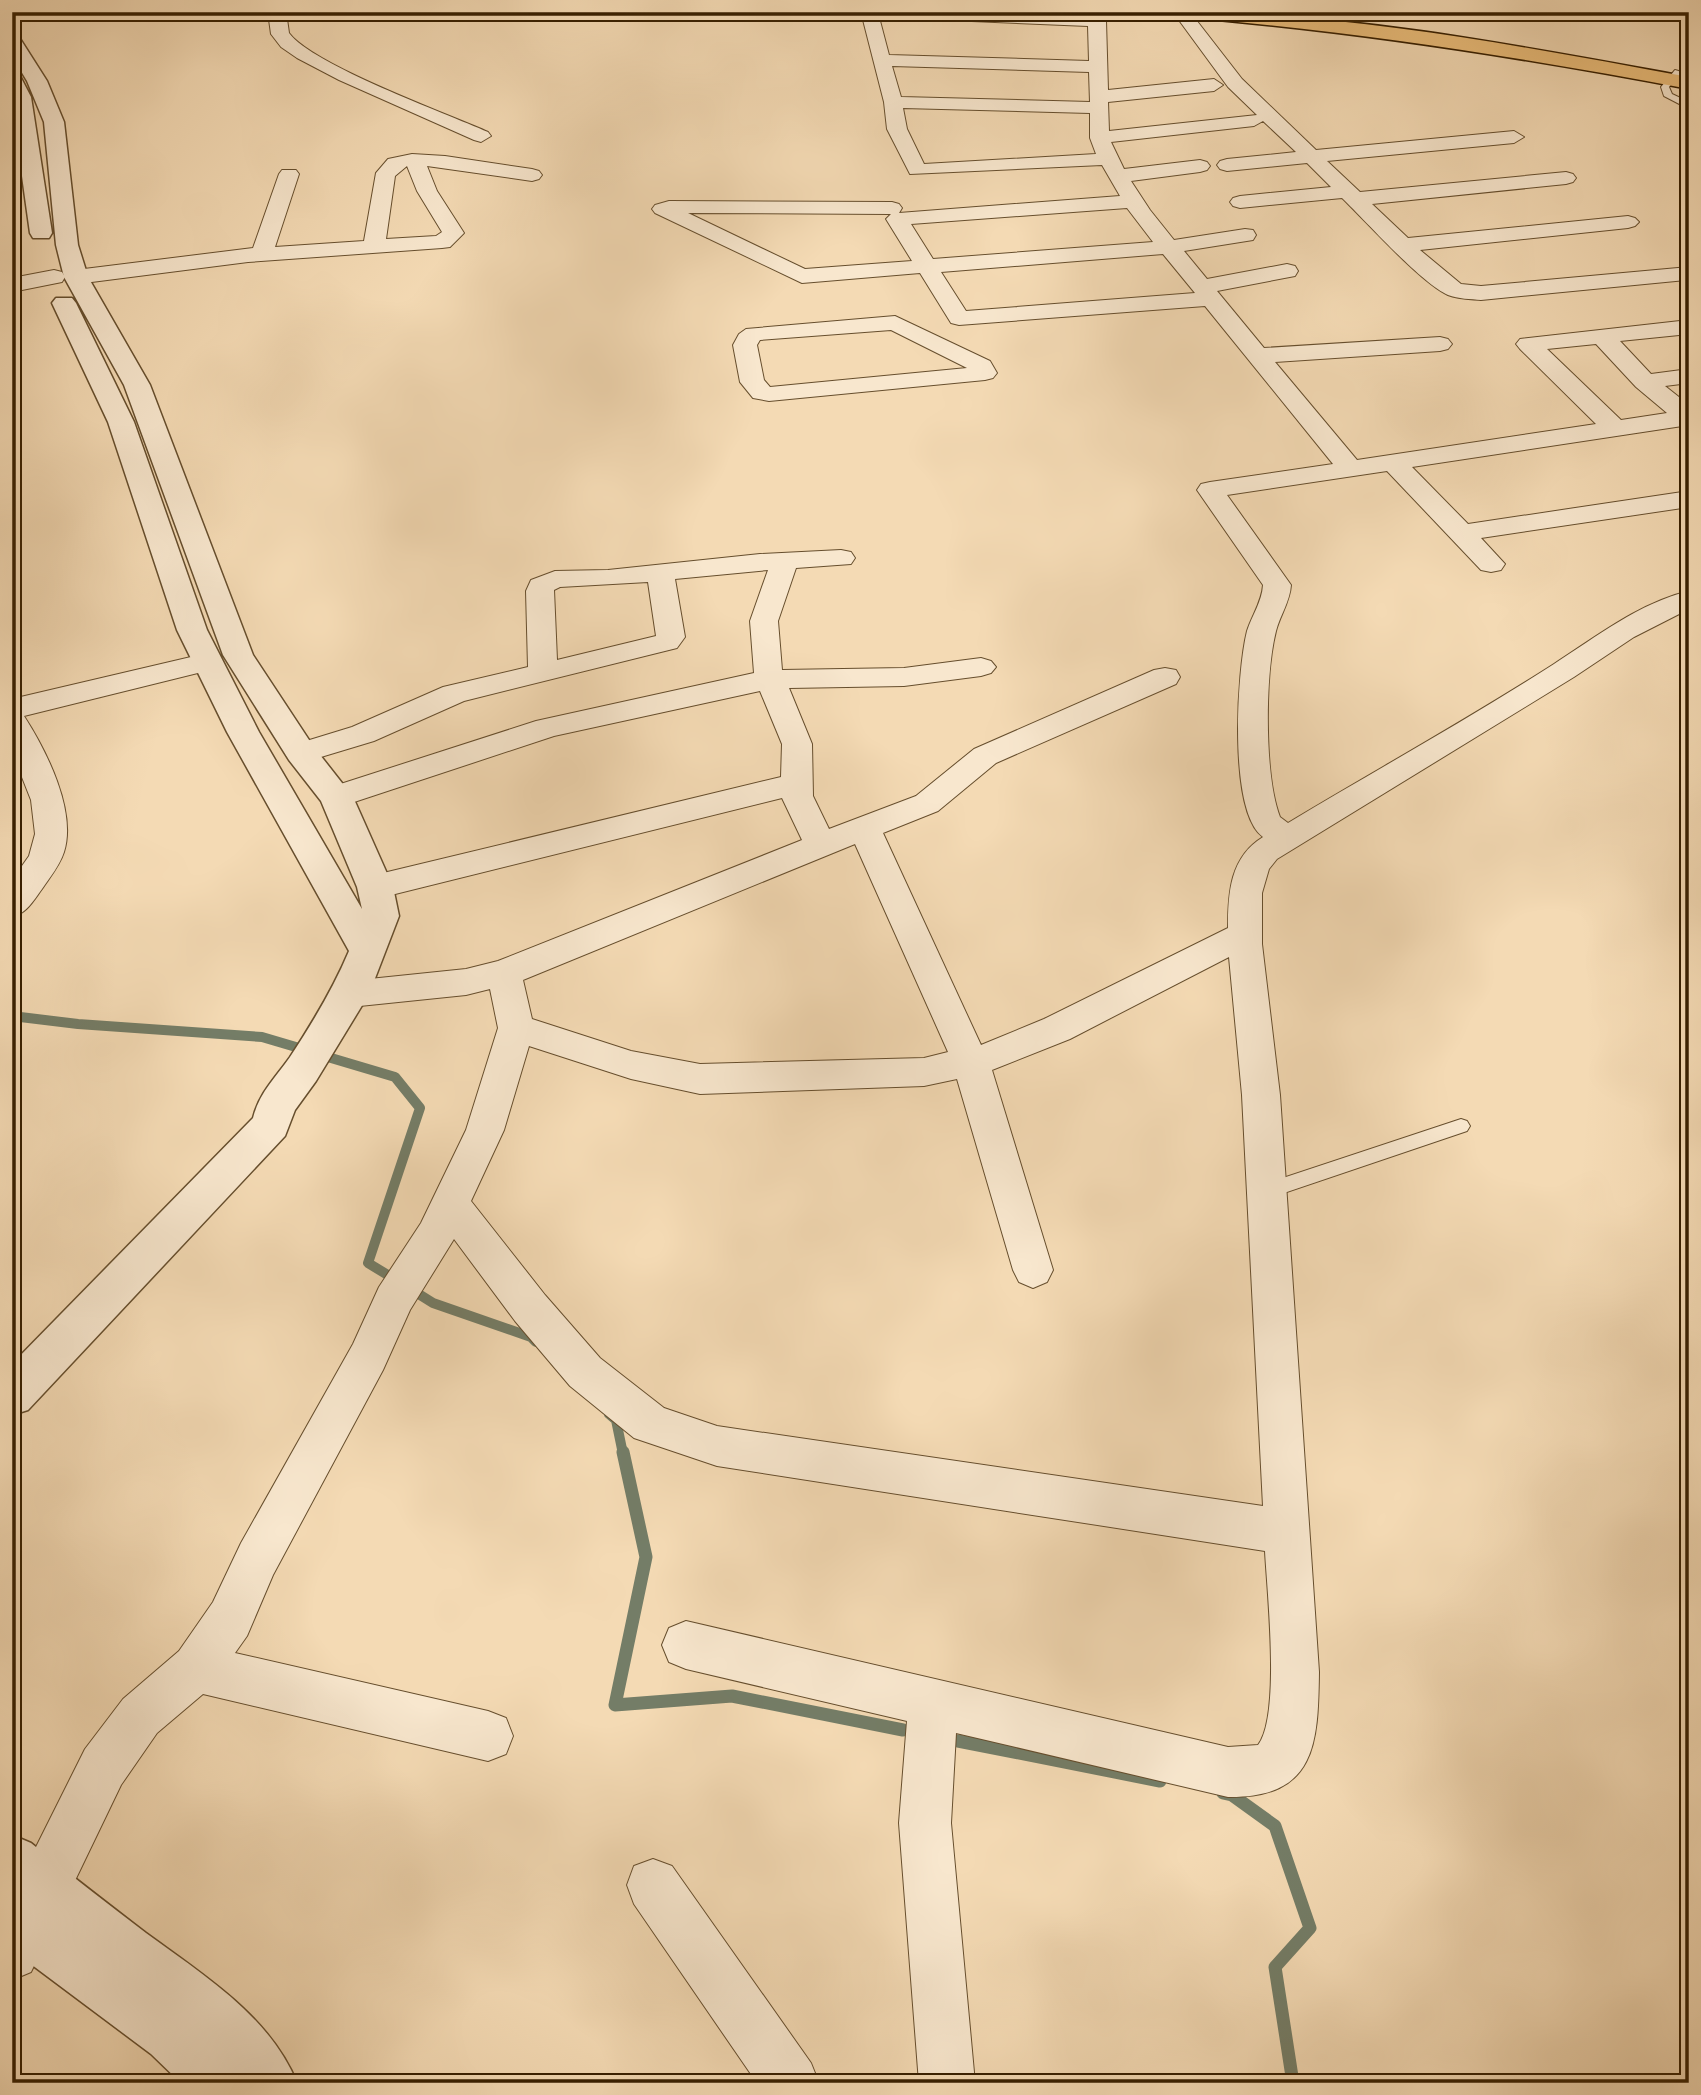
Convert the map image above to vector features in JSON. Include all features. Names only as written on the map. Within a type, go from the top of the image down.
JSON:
[{"type":"main road","points":[[1182,12],[1248,15],[1682,77]]},
{"type":"main road","points":[[1268,12],[1496,41],[1682,77]]},
{"type":"street","points":[[277,12],[280,34],[287,43],[303,54],[345,76],[481,136]]},
{"type":"street","points":[[1200,166],[1108,156],[917,170],[897,129],[893,102],[870,12],[1095,17],[1098,103],[1108,156],[1134,201],[1168,247],[1349,467]]},
{"type":"street","points":[[1182,12],[1234,83],[1446,284],[1464,293],[1686,273]]},
{"type":"street","points":[[12,41],[37,81],[54,121],[66,246],[65,277],[121,422],[192,630],[243,732],[368,952]]},
{"type":"street","points":[[881,60],[1097,67]]},
{"type":"street","points":[[12,78],[21,97],[19,127],[43,246],[136,386],[238,655],[301,753],[336,797],[375,887],[381,916],[351,994],[276,1105],[271,1125],[12,1395]]},
{"type":"street","points":[[893,102],[1098,103],[1133,93],[1214,85]]},
{"type":"street","points":[[1133,93],[1165,131]]},
{"type":"street","points":[[1108,156],[1165,131],[1254,120]]},
{"type":"street","points":[[1227,165],[1514,137]]},
{"type":"street","points":[[12,285],[262,254],[442,242],[453,233],[428,191],[414,160]]},
{"type":"street","points":[[374,246],[385,176],[396,163],[414,160],[531,175]]},
{"type":"street","points":[[262,254],[289,174]]},
{"type":"street","points":[[1240,202],[1566,178]]},
{"type":"street","points":[[836,293],[662,209],[1134,201]]},
{"type":"street","points":[[714,234],[852,220],[892,207]]},
{"type":"street","points":[[892,207],[959,318]]},
{"type":"street","points":[[1403,245],[1628,222]]},
{"type":"street","points":[[802,276],[1168,247],[1245,235]]},
{"type":"street","points":[[860,305],[895,323],[982,366],[985,373],[769,394],[762,393],[752,382],[745,345],[747,339],[754,334],[895,323],[959,318],[1206,293],[1287,271]]},
{"type":"street","points":[[1615,428],[1528,344],[1689,327]]},
{"type":"street","points":[[1602,336],[1645,382],[1688,418]]},
{"type":"street","points":[[1257,356],[1440,344]]},
{"type":"street","points":[[1645,382],[1689,376]]},
{"type":"street","points":[[1288,838],[1266,822],[1258,794],[1254,692],[1262,629],[1277,600],[1277,585],[1210,490],[1688,418]]},
{"type":"street","points":[[1392,461],[1491,564]]},
{"type":"street","points":[[1461,533],[1689,499]]},
{"type":"street","points":[[543,673],[541,586],[555,579],[608,578],[841,558]]},
{"type":"street","points":[[785,561],[764,621],[766,667],[797,744],[797,796],[821,845]]},
{"type":"street","points":[[660,572],[671,636],[667,642],[661,673]]},
{"type":"street","points":[[686,1645],[1228,1772],[1253,1772],[1276,1762],[1285,1747],[1292,1722],[1295,1672],[1261,1095],[1245,934],[1245,893],[1253,865],[1265,851],[1564,671],[1611,637],[1666,608],[1689,600]]},
{"type":"street","points":[[12,709],[208,662]]},
{"type":"street","points":[[301,753],[363,734],[454,694],[543,673],[661,673],[771,679],[904,677],[981,667]]},
{"type":"street","points":[[336,797],[547,728],[661,673]]},
{"type":"street","points":[[351,994],[466,982],[504,973],[916,809],[937,798],[985,755],[1165,677]]},
{"type":"street","points":[[12,720],[44,791],[52,824],[48,851],[12,905]]},
{"type":"street","points":[[375,887],[796,784]]},
{"type":"street","points":[[864,828],[971,1062],[1033,1270]]},
{"type":"street","points":[[516,1028],[631,1065],[700,1079],[924,1072],[971,1062],[1057,1029],[1245,934]]},
{"type":"street","points":[[21,1909],[103,1767],[140,1716],[196,1668],[230,1619],[257,1559],[368,1357],[394,1300],[443,1219],[485,1130],[516,1028],[504,973]]},
{"type":"street","points":[[12,1358],[106,1258],[225,1140],[259,1111],[276,1105]]},
{"type":"street","points":[[443,1219],[530,1308],[585,1372],[650,1424],[717,1446],[1287,1532]]},
{"type":"street","points":[[196,1668],[488,1736]]},
{"type":"street","points":[[933,1702],[925,1823],[947,2083]]},
{"type":"street","points":[[653,1885],[791,2083]]},
{"type":"street","points":[[21,1909],[172,2033],[224,2083]]},
{"type":"street","points":[[21,1909],[194,2004],[254,2060],[268,2083]]},
{"type":"lane","points":[[1682,77],[1665,87],[1668,96],[1689,106]]},
{"type":"lane","points":[[1266,1191],[1461,1126]]},
{"type":"waterway","points":[[12,1016],[78,1024],[262,1037],[306,1050]]},
{"type":"waterway","points":[[321,1055],[395,1077],[420,1108],[368,1263],[396,1280]]},
{"type":"waterway","points":[[409,1288],[433,1303],[531,1337],[536,1342]]},
{"type":"waterway","points":[[609,1414],[616,1420],[623,1454]]},
{"type":"waterway","points":[[623,1452],[646,1557],[615,1705],[732,1696],[903,1730]]},
{"type":"waterway","points":[[958,1741],[1160,1781]]},
{"type":"waterway","points":[[1223,1793],[1232,1795],[1275,1826],[1310,1928],[1275,1967],[1293,2083]]}]
